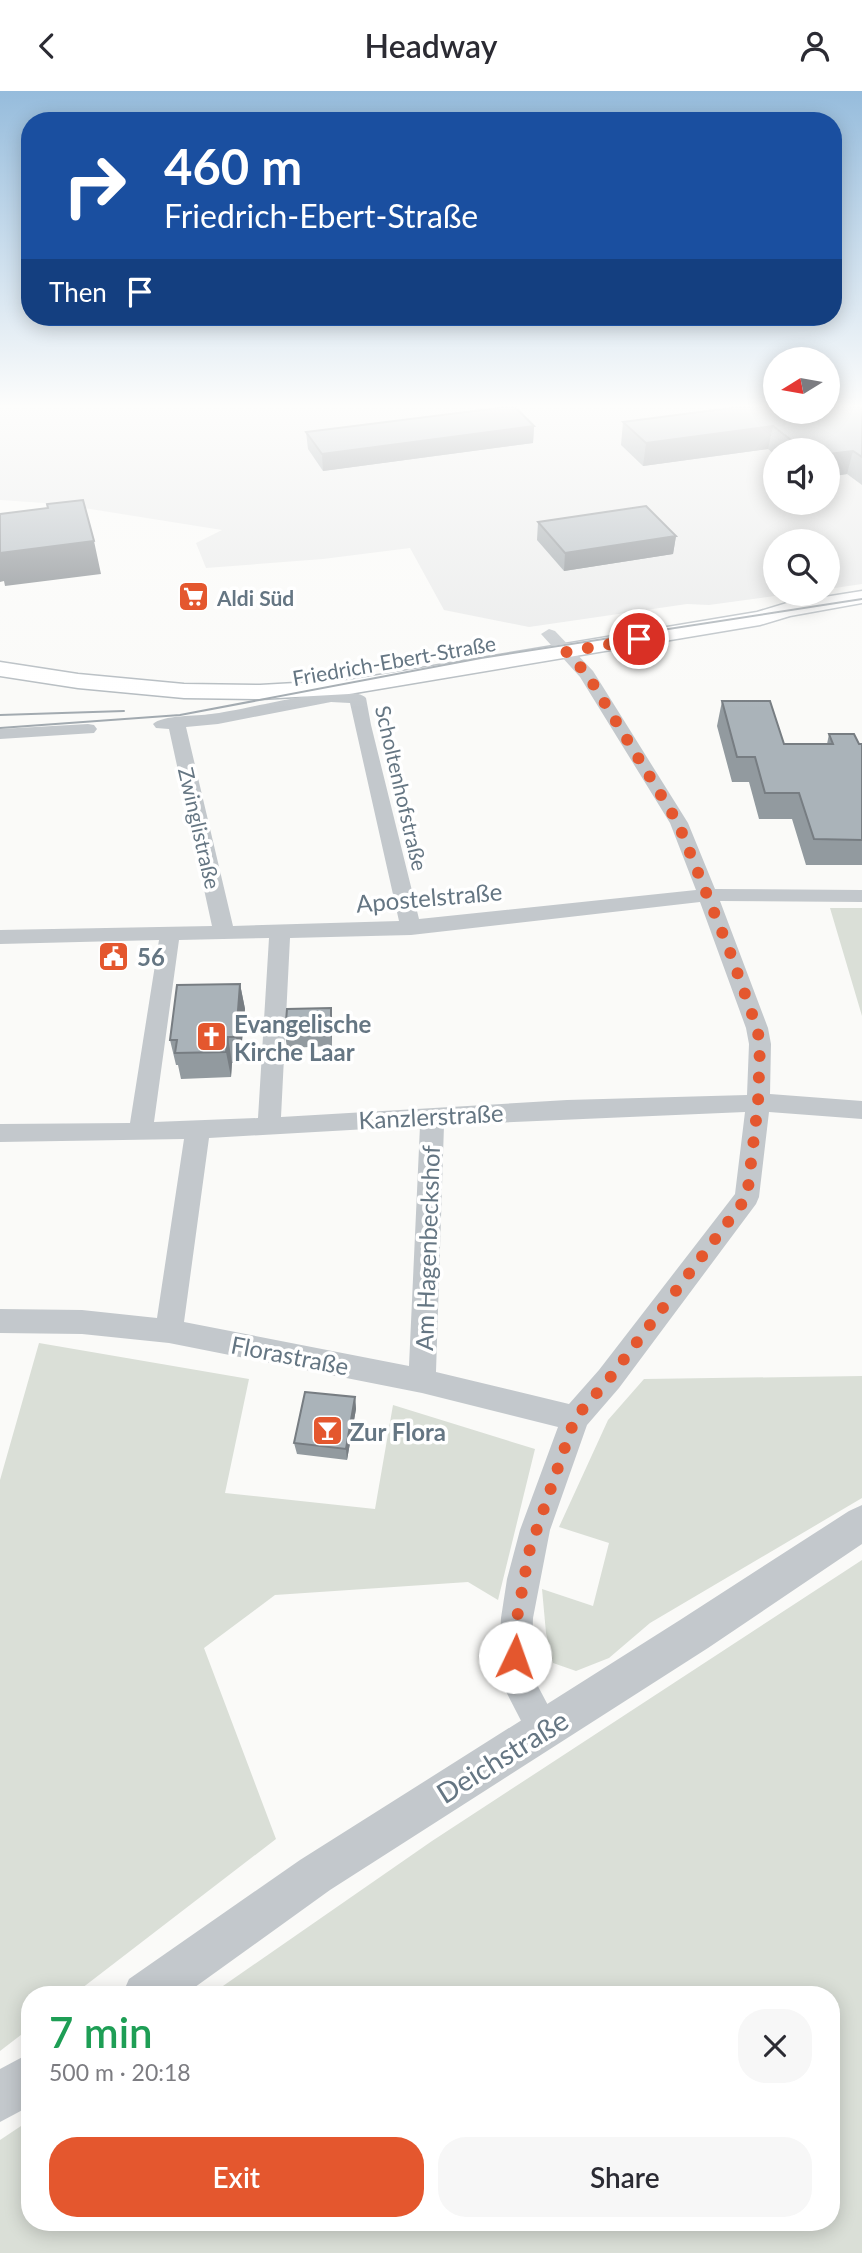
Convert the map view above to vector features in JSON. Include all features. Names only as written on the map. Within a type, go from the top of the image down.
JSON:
[{"type":"main road","name":"Friedrich-Ebert-Straße","points":[[0,669],[78,681],[184,691],[364,691],[862,597]]},
{"type":"main road","name":"Friedrich-Ebert-Straße","points":[[0,656],[169,680],[243,682],[317,676],[645,619],[686,618],[751,610],[787,610]]},
{"type":"street","points":[[544,1730],[514,1676],[517,1618],[535,1530],[575,1418],[609,1379],[747,1197],[758,1103],[760,1044],[757,1028],[678,823],[587,674],[549,634]]},
{"type":"street","name":"Friedrich-Ebert-Straße","points":[[168,724],[250,713],[364,691]]},
{"type":"street","name":"Scholtenhofstraße","points":[[364,691],[362,725],[411,927]]},
{"type":"street","name":"Zwinglistraße","points":[[168,724],[224,932]]},
{"type":"street","points":[[0,734],[88,729]]},
{"type":"street","name":"Apostelstraße","points":[[0,937],[411,927],[707,895],[862,895]]},
{"type":"street","points":[[269,1125],[280,932]]},
{"type":"street","points":[[141,1131],[170,933]]},
{"type":"street","name":"Kanzlerstraße","points":[[0,1133],[141,1131],[432,1115],[758,1103],[862,1110]]},
{"type":"street","name":"Am Hagenbeckshof","points":[[422,1381],[432,1115]]},
{"type":"street","points":[[169,1331],[198,1128]]},
{"type":"street","name":"Florastraße","points":[[0,1321],[82,1322],[169,1331],[422,1381],[575,1418]]},
{"type":"street","name":"Deichstraße","points":[[158,1986],[315,1875],[862,1523]]},
{"type":"street","points":[[0,2098],[21,2083]]},
{"type":"shaded area","points":[[83,508],[763,508],[763,515],[840,515],[840,508],[862,508],[862,584],[840,587],[840,529],[763,529],[763,598],[709,605],[687,604],[529,627],[444,610],[410,548],[323,559],[206,568],[196,543],[222,530]]},
{"type":"shaded area","points":[[830,908],[862,908],[862,1016]]},
{"type":"shaded area","points":[[39,1343],[249,1379],[225,1493],[375,1509],[393,1405],[535,1449],[498,1600],[468,1582],[275,1595],[204,1648],[276,1839],[85,1986],[21,1986],[21,2035],[0,2051],[0,1480]]},
{"type":"shaded area","points":[[862,1376],[862,1498],[650,1623],[609,1658],[576,1671],[553,1663],[546,1633],[542,1589],[593,1606],[609,1543],[559,1527],[608,1420],[644,1379]]},
{"type":"shaded area","points":[[862,1560],[862,2253],[0,2253],[0,2140],[21,2126],[21,2231],[840,2231],[840,1986],[223,1986],[432,1841]]},
{"type":"building","points":[[48,508],[85,508],[94,541],[0,553],[0,514]]},
{"type":"building","points":[[648,508],[676,536],[565,553],[538,522]]},
{"type":"building","points":[[722,701],[770,701],[784,744],[833,744],[829,734],[854,734],[859,744],[862,744],[862,840],[814,839],[799,793],[765,793],[755,757],[737,757]]},
{"type":"building","points":[[240,984],[236,1037],[228,1037],[226,1052],[175,1053],[177,1040],[170,1040],[177,985]]},
{"type":"building","points":[[331,1008],[331,1033],[285,1034],[287,1009]]},
{"type":"building","name":"Zur Flora","points":[[305,1392],[355,1397],[346,1449],[294,1443]]},
{"type":"tram line","points":[[0,728],[180,715],[481,658],[862,599]]},
{"type":"tram line","points":[[0,715],[124,711]]},
{"type":"place","name":"Aldi Süd","points":[[194,597]]},
{"type":"place","name":"56","points":[[114,956]]},
{"type":"place","name":"Evangelische Kirche Laar","points":[[211,1037]]},
{"type":"place","name":"Zur Flora","points":[[327,1431]]},
{"type":"route","points":[[515,1657],[517,1618],[529,1552],[575,1418],[609,1379],[747,1197],[750,1174],[758,1103],[760,1044],[757,1028],[730,952],[678,823],[587,674],[566,652],[639,639]]}]
